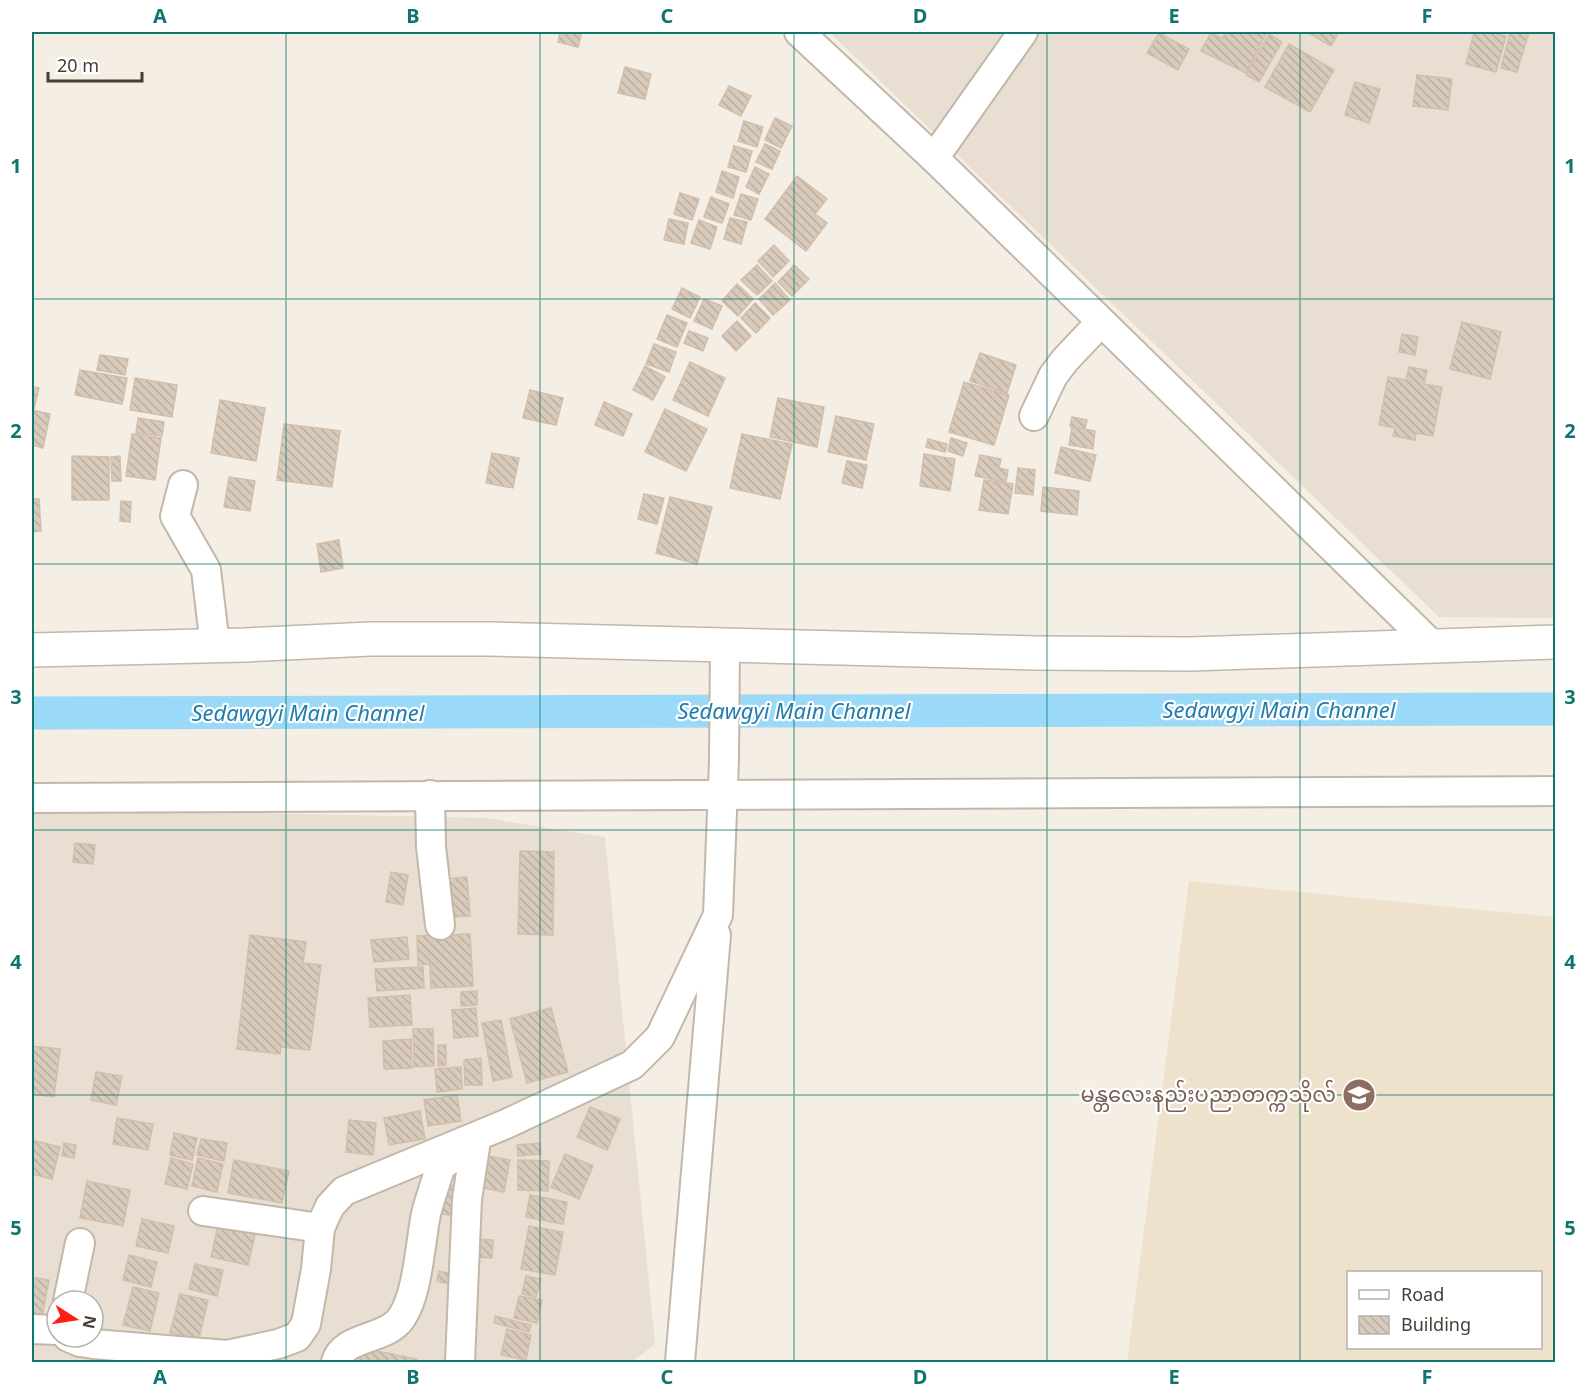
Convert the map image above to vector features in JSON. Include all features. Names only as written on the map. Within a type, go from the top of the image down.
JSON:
[{"type":"street","points":[[799,32],[933,158],[1433,646]]},
{"type":"street","points":[[933,158],[1023,32]]},
{"type":"street","points":[[1034,416],[1053,376],[1101,322]]},
{"type":"street","points":[[183,485],[175,516],[206,570],[215,646]]},
{"type":"street","points":[[32,650],[215,646],[370,639],[491,639],[1036,653],[1191,654],[1556,642]]},
{"type":"street","points":[[680,1362],[718,915],[724,760],[725,644]]},
{"type":"street","points":[[32,798],[1556,791]]},
{"type":"street","points":[[430,795],[431,847],[440,925]]},
{"type":"street","points":[[105,1345],[226,1359],[297,1336],[306,1324],[316,1269],[320,1228],[330,1206],[344,1191],[506,1124],[632,1065],[660,1036],[718,915]]},
{"type":"street","points":[[336,1362],[344,1350],[353,1344],[389,1331],[399,1322],[408,1308],[427,1213],[441,1165],[475,1147],[506,1124]]},
{"type":"street","points":[[460,1362],[468,1199],[475,1147]]},
{"type":"street","points":[[203,1211],[320,1228]]},
{"type":"street","points":[[70,1289],[80,1243]]},
{"type":"shaded area","points":[[829,32],[1555,32],[1555,618],[1439,617]]},
{"type":"shaded area","points":[[32,808],[485,818],[605,837],[655,1344],[632,1362],[32,1362]]},
{"type":"shaded area","name":"မန္တလေးနည်းပညာတက္ကသိုလ်","points":[[1189,881],[1555,917],[1555,1362],[1127,1362]]},
{"type":"building","points":[[560,32],[582,32],[578,47],[558,42]]},
{"type":"building","points":[[1226,32],[1267,32],[1246,73],[1201,51],[1211,33],[1222,38]]},
{"type":"building","points":[[1307,32],[1339,32],[1331,46]]},
{"type":"building","points":[[1474,32],[1491,32],[1506,36],[1496,72],[1466,64]]},
{"type":"building","points":[[1505,32],[1529,32],[1517,72],[1501,68],[1510,33]]},
{"type":"building","points":[[1159,33],[1189,49],[1178,70],[1147,53]]},
{"type":"building","points":[[1269,34],[1282,42],[1259,82],[1246,75]]},
{"type":"building","points":[[1289,44],[1334,70],[1310,112],[1265,87]]},
{"type":"building","points":[[625,67],[651,74],[645,99],[618,93]]},
{"type":"building","points":[[1417,75],[1452,79],[1448,110],[1413,106]]},
{"type":"building","points":[[1355,82],[1380,89],[1369,123],[1345,115]]},
{"type":"building","points":[[729,86],[751,96],[741,116],[719,105]]},
{"type":"building","points":[[775,118],[792,126],[781,148],[765,140]]},
{"type":"building","points":[[744,121],[763,127],[757,147],[738,141]]},
{"type":"building","points":[[765,144],[780,151],[772,169],[756,162]]},
{"type":"building","points":[[734,146],[752,151],[746,172],[728,167]]},
{"type":"building","points":[[755,167],[769,174],[759,194],[746,187]]},
{"type":"building","points":[[722,171],[739,177],[733,198],[716,192]]},
{"type":"building","points":[[797,176],[827,199],[815,214],[827,223],[806,251],[765,219]]},
{"type":"building","points":[[680,193],[699,199],[692,220],[674,214]]},
{"type":"building","points":[[741,194],[758,199],[751,220],[734,215]]},
{"type":"building","points":[[711,197],[729,204],[722,223],[704,217]]},
{"type":"building","points":[[730,218],[747,222],[741,244],[724,239]]},
{"type":"building","points":[[669,219],[688,223],[684,244],[664,240]]},
{"type":"building","points":[[699,220],[717,227],[710,249],[691,243]]},
{"type":"building","points":[[774,245],[789,261],[773,277],[758,261]]},
{"type":"building","points":[[757,265],[772,281],[757,295],[741,280]]},
{"type":"building","points":[[794,265],[809,279],[792,296],[778,282]]},
{"type":"building","points":[[775,283],[790,300],[773,315],[759,299]]},
{"type":"building","points":[[737,284],[753,299],[738,316],[722,301]]},
{"type":"building","points":[[682,288],[700,297],[690,318],[672,309]]},
{"type":"building","points":[[704,299],[722,306],[712,329],[694,321]]},
{"type":"building","points":[[755,303],[770,318],[756,333],[741,318]]},
{"type":"building","points":[[667,315],[687,323],[677,347],[657,339]]},
{"type":"building","points":[[737,321],[751,336],[736,351],[722,336]]},
{"type":"building","points":[[1462,322],[1501,332],[1490,379],[1450,369]]},
{"type":"building","points":[[689,331],[708,338],[703,351],[684,343]]},
{"type":"building","points":[[1402,334],[1418,337],[1415,355],[1399,352]]},
{"type":"building","points":[[654,344],[676,352],[669,372],[646,364]]},
{"type":"building","points":[[980,353],[1016,365],[1007,393],[970,381]]},
{"type":"building","points":[[100,355],[128,359],[125,375],[97,370]]},
{"type":"building","points":[[690,362],[725,378],[708,416],[673,400]]},
{"type":"building","points":[[645,366],[665,377],[653,400],[633,390]]},
{"type":"building","points":[[1409,367],[1427,370],[1424,384],[1442,387],[1433,436],[1416,433],[1415,440],[1393,436],[1395,428],[1379,425],[1388,377],[1406,380]]},
{"type":"building","points":[[80,370],[127,378],[122,404],[75,395]]},
{"type":"building","points":[[135,378],[177,385],[172,417],[130,410]]},
{"type":"building","points":[[964,382],[1009,395],[994,445],[949,432]]},
{"type":"building","points":[[32,387],[39,388],[34,409],[32,408]]},
{"type":"building","points":[[530,390],[563,398],[556,425],[523,418]]},
{"type":"building","points":[[778,398],[824,407],[817,447],[770,437]]},
{"type":"building","points":[[220,400],[265,408],[256,461],[211,453]]},
{"type":"building","points":[[604,402],[632,414],[623,436],[595,425]]},
{"type":"building","points":[[665,409],[707,429],[686,471],[645,452]]},
{"type":"building","points":[[32,410],[50,414],[43,448],[32,445]]},
{"type":"building","points":[[836,416],[874,424],[866,460],[828,452]]},
{"type":"building","points":[[1072,417],[1087,420],[1085,429],[1070,426]]},
{"type":"building","points":[[138,418],[164,422],[162,436],[136,433]]},
{"type":"building","points":[[284,424],[340,431],[332,487],[277,480]]},
{"type":"building","points":[[1072,427],[1095,431],[1093,449],[1069,445]]},
{"type":"building","points":[[132,434],[161,438],[155,480],[126,476]]},
{"type":"building","points":[[742,434],[792,444],[780,499],[730,488]]},
{"type":"building","points":[[951,438],[967,443],[963,456],[948,451]]},
{"type":"building","points":[[928,439],[947,444],[945,452],[926,447]]},
{"type":"building","points":[[1061,447],[1096,455],[1090,481],[1055,473]]},
{"type":"building","points":[[492,453],[519,458],[513,488],[486,483]]},
{"type":"building","points":[[924,454],[955,459],[950,491],[920,486]]},
{"type":"building","points":[[980,455],[1001,459],[999,468],[1008,470],[1006,482],[975,476]]},
{"type":"building","points":[[72,456],[109,457],[109,500],[72,500]]},
{"type":"building","points":[[120,456],[121,481],[112,481],[111,457]]},
{"type":"building","points":[[847,461],[867,465],[862,488],[842,483]]},
{"type":"building","points":[[1018,468],[1035,470],[1033,495],[1015,493]]},
{"type":"building","points":[[229,477],[255,481],[250,511],[224,507]]},
{"type":"building","points":[[984,480],[1013,484],[1008,514],[979,510]]},
{"type":"building","points":[[1043,487],[1079,491],[1077,515],[1041,511]]},
{"type":"building","points":[[644,494],[664,498],[657,524],[638,519]]},
{"type":"building","points":[[670,497],[712,507],[697,564],[656,553]]},
{"type":"building","points":[[32,499],[39,499],[41,531],[32,532]]},
{"type":"building","points":[[121,501],[131,502],[130,522],[120,521]]},
{"type":"building","points":[[339,540],[343,568],[321,572],[317,544]]},
{"type":"building","points":[[75,843],[95,845],[93,864],[73,862]]},
{"type":"building","points":[[520,851],[554,852],[553,935],[518,934]]},
{"type":"building","points":[[391,872],[408,875],[403,905],[386,902]]},
{"type":"building","points":[[467,877],[470,916],[447,917],[444,879]]},
{"type":"building","points":[[470,934],[473,986],[431,988],[430,964],[418,965],[417,936]]},
{"type":"building","points":[[250,935],[306,942],[303,963],[321,965],[310,1050],[281,1047],[280,1054],[237,1049]]},
{"type":"building","points":[[407,937],[409,959],[374,962],[371,940]]},
{"type":"building","points":[[423,967],[424,988],[377,991],[375,969]]},
{"type":"building","points":[[477,991],[477,1005],[461,1006],[461,992]]},
{"type":"building","points":[[410,995],[412,1025],[370,1027],[368,998]]},
{"type":"building","points":[[476,1008],[478,1036],[454,1038],[452,1010]]},
{"type":"building","points":[[551,1008],[568,1072],[527,1083],[510,1019]]},
{"type":"building","points":[[501,1020],[512,1077],[493,1081],[482,1023]]},
{"type":"building","points":[[413,1029],[433,1029],[434,1066],[414,1067]]},
{"type":"building","points":[[411,1039],[412,1068],[384,1069],[383,1041]]},
{"type":"building","points":[[438,1045],[446,1045],[446,1065],[438,1066]]},
{"type":"building","points":[[32,1046],[60,1049],[54,1097],[32,1094]]},
{"type":"building","points":[[481,1058],[482,1085],[465,1085],[464,1060]]},
{"type":"building","points":[[461,1067],[462,1089],[437,1092],[435,1069]]},
{"type":"building","points":[[96,1072],[122,1076],[116,1105],[91,1100]]},
{"type":"building","points":[[457,1095],[461,1121],[428,1126],[424,1100]]},
{"type":"building","points":[[590,1107],[620,1119],[607,1150],[577,1137]]},
{"type":"building","points":[[420,1111],[425,1139],[389,1145],[384,1118]]},
{"type":"building","points":[[117,1118],[153,1124],[148,1150],[113,1144]]},
{"type":"building","points":[[349,1120],[376,1123],[373,1155],[346,1152]]},
{"type":"building","points":[[174,1133],[197,1138],[192,1160],[170,1155]]},
{"type":"building","points":[[201,1139],[227,1143],[224,1161],[197,1155]]},
{"type":"building","points":[[32,1140],[60,1147],[52,1179],[32,1174]]},
{"type":"building","points":[[64,1143],[76,1145],[74,1158],[62,1156]]},
{"type":"building","points":[[540,1143],[541,1154],[518,1156],[517,1145]]},
{"type":"building","points":[[479,1154],[510,1160],[504,1192],[473,1186]]},
{"type":"building","points":[[565,1154],[593,1166],[579,1199],[551,1187]]},
{"type":"building","points":[[171,1158],[193,1164],[187,1189],[165,1184]]},
{"type":"building","points":[[198,1158],[223,1164],[217,1192],[192,1186]]},
{"type":"building","points":[[234,1160],[289,1171],[282,1203],[228,1193]]},
{"type":"building","points":[[518,1160],[549,1161],[548,1191],[518,1190]]},
{"type":"building","points":[[87,1181],[130,1190],[123,1226],[80,1218]]},
{"type":"building","points":[[439,1184],[462,1187],[458,1216],[435,1213]]},
{"type":"building","points":[[530,1195],[567,1202],[563,1224],[526,1217]]},
{"type":"building","points":[[220,1217],[257,1226],[248,1265],[211,1257]]},
{"type":"building","points":[[142,1219],[174,1226],[168,1253],[136,1246]]},
{"type":"building","points":[[529,1226],[563,1232],[555,1275],[521,1269]]},
{"type":"building","points":[[476,1239],[493,1240],[492,1258],[475,1257]]},
{"type":"building","points":[[129,1255],[157,1262],[151,1287],[123,1280]]},
{"type":"building","points":[[195,1264],[223,1270],[217,1296],[189,1289]]},
{"type":"building","points":[[439,1271],[451,1274],[449,1284],[437,1281]]},
{"type":"building","points":[[526,1276],[541,1279],[536,1297],[522,1294]]},
{"type":"building","points":[[32,1277],[49,1280],[47,1289],[45,1289],[41,1322],[32,1320]]},
{"type":"building","points":[[133,1287],[159,1293],[150,1331],[123,1325]]},
{"type":"building","points":[[180,1294],[208,1300],[199,1339],[170,1333]]},
{"type":"building","points":[[519,1296],[542,1300],[537,1323],[514,1318]]},
{"type":"building","points":[[495,1316],[531,1325],[529,1332],[494,1323]]},
{"type":"building","points":[[507,1329],[531,1335],[526,1360],[501,1355]]},
{"type":"building","points":[[362,1348],[417,1359],[417,1362],[359,1362]]},
{"type":"waterway","name":"Sedawgyi Main Channel","points":[[32,713],[1556,709]]},
{"type":"place","name":"မန္တလေးနည်းပညာတက္ကသိုလ်","points":[[1359,1095]]}]
